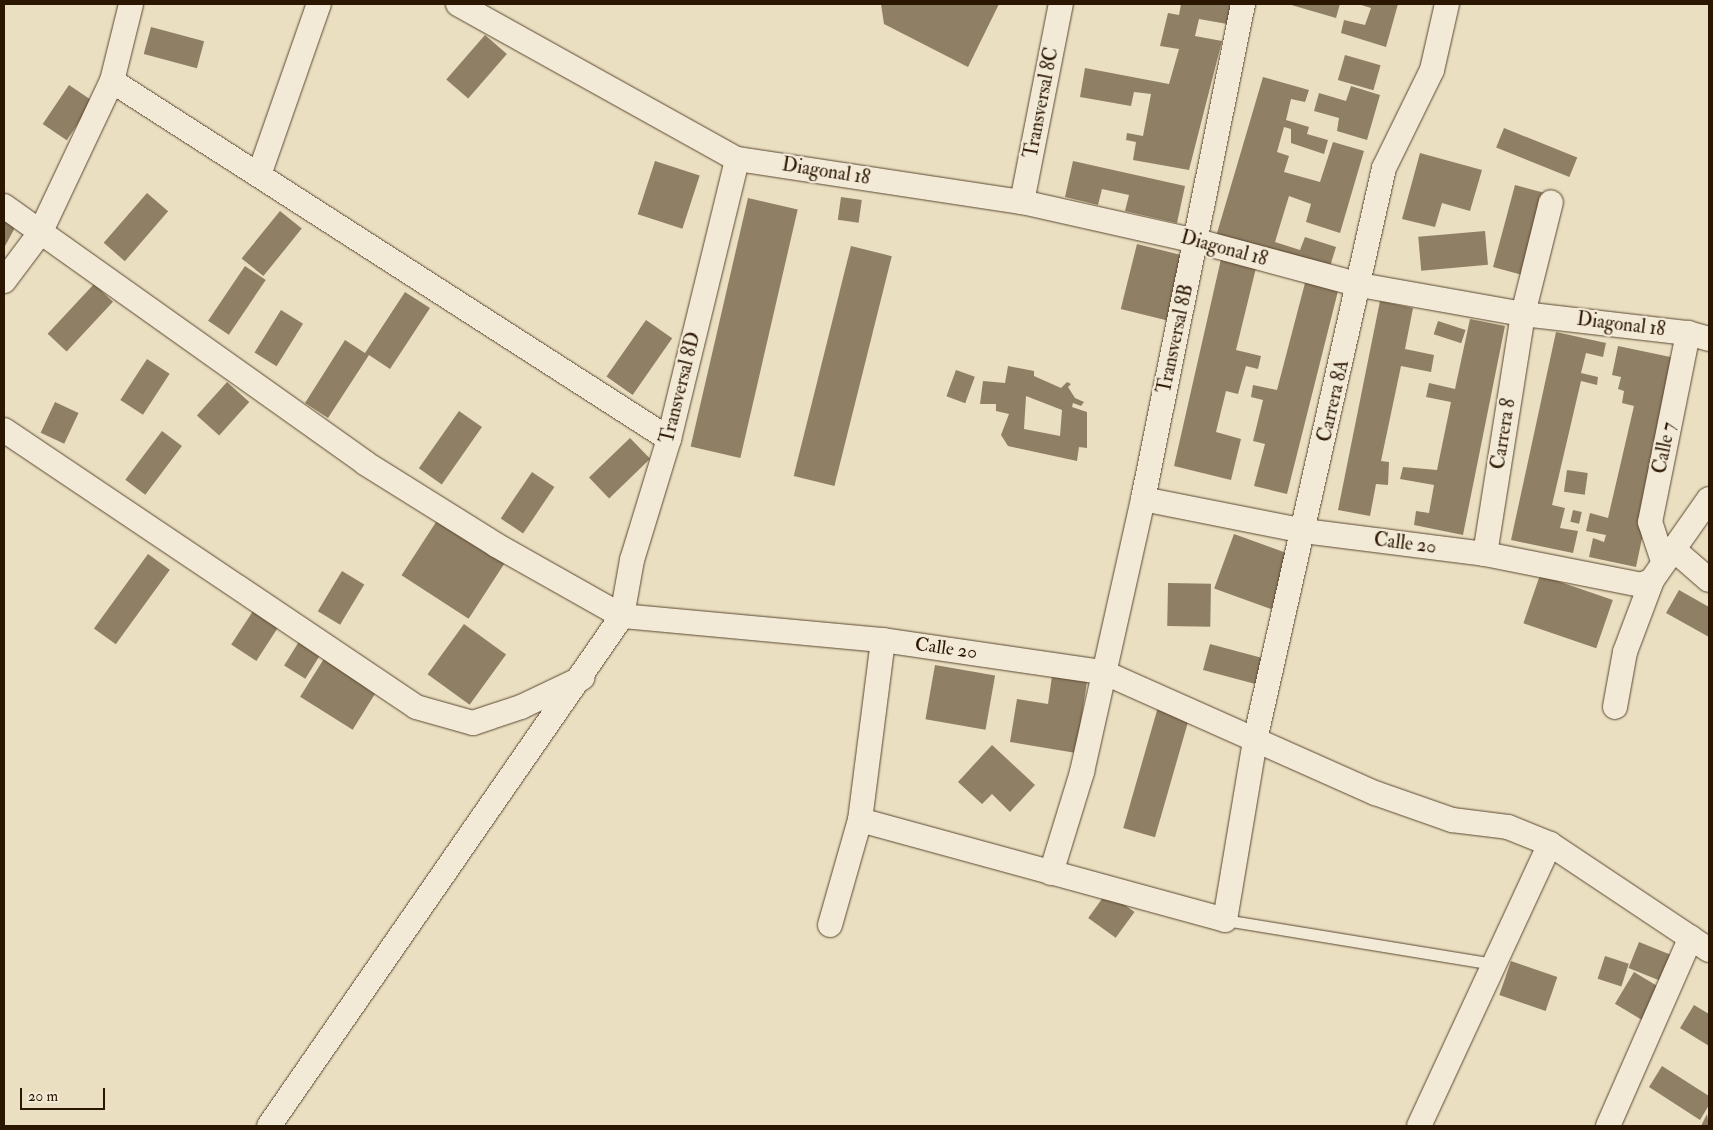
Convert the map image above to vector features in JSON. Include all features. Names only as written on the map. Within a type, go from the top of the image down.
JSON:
[{"type":"street","points":[[4,281],[40,233],[112,81],[131,4]]},
{"type":"street","points":[[259,175],[319,4]]},
{"type":"street","points":[[458,4],[738,159]]},
{"type":"street","name":"Transversal 8C","points":[[1022,202],[1061,4]]},
{"type":"street","name":"Transversal 8B","points":[[1051,873],[1082,772],[1143,499],[1197,240],[1243,4]]},
{"type":"street","name":"Carrera 8A","points":[[1225,920],[1255,740],[1360,285],[1384,168],[1432,70],[1447,4]]},
{"type":"street","points":[[112,81],[669,439]]},
{"type":"street","name":"Diagonal 18","points":[[738,159],[1022,202],[1197,240],[1360,285],[1523,314],[1699,336]]},
{"type":"street","name":"Transversal 8D","points":[[622,616],[632,560],[669,439],[738,159]]},
{"type":"street","name":"Carrera 8","points":[[1485,554],[1523,314],[1551,202]]},
{"type":"street","points":[[4,206],[365,463],[511,554],[622,616],[583,677],[269,1126]]},
{"type":"street","name":"Calle 7","points":[[1662,565],[1650,522],[1699,336]]},
{"type":"street","points":[[4,430],[416,707],[473,723],[521,708],[583,677]]},
{"type":"street","name":"Calle 20","points":[[1143,499],[1304,531],[1485,554],[1641,585],[1662,565]]},
{"type":"street","points":[[1615,707],[1625,652],[1662,565],[1709,499]]},
{"type":"street","points":[[1662,565],[1709,580]]},
{"type":"street","name":"Calle 20","points":[[622,616],[883,640],[1103,672],[1375,793],[1452,820],[1508,827],[1550,844],[1700,944]]},
{"type":"street","points":[[830,926],[860,820],[883,640]]},
{"type":"street","points":[[860,820],[1225,920]]},
{"type":"street","points":[[1419,1126],[1550,844]]},
{"type":"street","points":[[1608,1126],[1700,944]]},
{"type":"lane","points":[[1225,920],[1494,964]]},
{"type":"building","points":[[881,4],[999,4],[968,67],[884,24]]},
{"type":"building","points":[[1181,4],[1231,4],[1227,24],[1199,19],[1195,36],[1222,41],[1189,170],[1133,160],[1136,142],[1126,140],[1127,133],[1143,136],[1151,94],[1134,92],[1131,106],[1080,97],[1085,68],[1169,84],[1179,49],[1160,46],[1168,13],[1179,15]]},
{"type":"building","points":[[1288,4],[1340,4],[1336,18]]},
{"type":"building","points":[[1358,4],[1398,4],[1386,47],[1341,33],[1344,20],[1365,25],[1371,8]]},
{"type":"building","points":[[151,27],[204,41],[197,68],[144,54]]},
{"type":"building","points":[[485,35],[507,54],[468,99],[446,80]]},
{"type":"building","points":[[1345,55],[1381,65],[1373,90],[1338,80]]},
{"type":"building","points":[[1263,77],[1309,90],[1305,102],[1291,99],[1286,120],[1309,127],[1307,134],[1328,140],[1324,154],[1291,143],[1291,129],[1284,127],[1277,152],[1289,156],[1284,172],[1320,182],[1333,142],[1364,151],[1340,233],[1306,222],[1311,204],[1289,196],[1275,242],[1300,250],[1305,237],[1336,247],[1328,273],[1215,240]]},
{"type":"building","points":[[69,85],[93,101],[67,140],[43,124]]},
{"type":"building","points":[[1351,86],[1380,95],[1367,140],[1337,131],[1339,118],[1314,111],[1319,93],[1346,101]]},
{"type":"building","points":[[1504,128],[1577,158],[1569,177],[1496,147]]},
{"type":"building","points":[[1420,153],[1482,170],[1470,211],[1442,203],[1435,227],[1402,219]]},
{"type":"building","points":[[655,161],[700,176],[682,229],[638,214]]},
{"type":"building","points":[[1073,161],[1185,186],[1177,223],[1125,211],[1129,195],[1102,189],[1098,205],[1065,197]]},
{"type":"building","points":[[1515,185],[1549,194],[1527,276],[1493,267]]},
{"type":"building","points":[[147,193],[168,211],[125,261],[104,243]]},
{"type":"building","points":[[841,197],[862,200],[859,223],[838,220]]},
{"type":"building","points":[[748,198],[798,209],[740,458],[691,446]]},
{"type":"building","points":[[280,211],[302,229],[263,276],[242,258]]},
{"type":"building","points":[[4,213],[18,222],[4,248]]},
{"type":"building","points":[[1485,231],[1488,265],[1421,271],[1418,237]]},
{"type":"building","points":[[1137,244],[1186,256],[1169,321],[1121,309]]},
{"type":"building","points":[[851,246],[892,256],[834,486],[794,476]]},
{"type":"building","points":[[1221,259],[1256,268],[1236,350],[1261,356],[1258,369],[1246,366],[1238,394],[1226,391],[1216,432],[1241,439],[1231,480],[1174,466]]},
{"type":"building","points":[[245,266],[266,280],[229,335],[208,321]]},
{"type":"building","points":[[1306,279],[1339,287],[1287,494],[1254,486],[1265,444],[1253,441],[1263,400],[1251,397],[1253,385],[1277,390]]},
{"type":"building","points":[[94,284],[113,302],[67,351],[48,334]]},
{"type":"building","points":[[405,292],[430,308],[390,369],[369,355],[328,418],[305,403],[345,340],[365,353]]},
{"type":"building","points":[[1380,301],[1413,308],[1405,349],[1434,355],[1431,372],[1401,366],[1381,461],[1389,462],[1388,485],[1376,484],[1370,516],[1338,510]]},
{"type":"building","points":[[281,310],[303,324],[277,366],[255,352]]},
{"type":"building","points":[[1470,319],[1505,326],[1463,535],[1414,525],[1416,511],[1429,513],[1434,485],[1400,479],[1403,467],[1437,470],[1451,402],[1426,397],[1429,383],[1455,389]]},
{"type":"building","points":[[646,320],[672,338],[633,395],[606,377]]},
{"type":"building","points":[[1438,321],[1466,330],[1461,343],[1434,334]]},
{"type":"building","points":[[1556,332],[1606,343],[1603,357],[1586,353],[1581,373],[1598,377],[1597,385],[1581,381],[1552,505],[1565,508],[1560,528],[1578,531],[1573,553],[1511,540]]},
{"type":"building","points":[[1618,346],[1680,359],[1636,567],[1589,557],[1593,538],[1604,542],[1606,535],[1586,531],[1590,513],[1608,518],[1634,406],[1622,403],[1624,391],[1618,389],[1621,377],[1612,375]]},
{"type":"building","points":[[147,359],[170,374],[143,415],[120,400]]},
{"type":"building","points":[[1008,366],[1034,371],[1034,376],[1061,388],[1067,382],[1071,384],[1068,387],[1075,398],[1084,402],[1081,406],[1073,403],[1072,407],[1087,412],[1087,448],[1079,447],[1077,461],[1008,446],[1001,435],[1009,414],[996,411],[996,404],[980,404],[983,381],[1005,383]],"holes":[[[1026,396],[1062,410],[1060,436],[1024,429]]]},
{"type":"building","points":[[956,370],[975,377],[965,403],[946,396]]},
{"type":"building","points":[[227,382],[249,402],[219,436],[197,415]]},
{"type":"building","points":[[55,402],[79,413],[64,444],[41,433]]},
{"type":"building","points":[[459,411],[482,427],[442,484],[419,468]]},
{"type":"building","points":[[162,431],[182,446],[145,495],[125,480]]},
{"type":"building","points":[[630,438],[650,459],[609,498],[589,478]]},
{"type":"building","points":[[1567,470],[1588,473],[1585,495],[1564,492]]},
{"type":"building","points":[[532,472],[554,487],[523,534],[501,518]]},
{"type":"building","points":[[1573,510],[1582,512],[1579,524],[1570,522]]},
{"type":"building","points":[[438,519],[505,563],[469,619],[402,575]]},
{"type":"building","points":[[1234,534],[1291,555],[1271,609],[1214,589]]},
{"type":"building","points":[[148,554],[170,570],[116,644],[94,628]]},
{"type":"building","points":[[342,571],[364,584],[340,625],[318,611]]},
{"type":"building","points":[[1540,575],[1613,600],[1596,648],[1523,623]]},
{"type":"building","points":[[1168,583],[1211,584],[1210,627],[1167,626]]},
{"type":"building","points":[[1679,590],[1709,607],[1709,637],[1666,613]]},
{"type":"building","points":[[253,611],[278,627],[256,661],[231,645]]},
{"type":"building","points":[[464,624],[506,655],[470,705],[428,674]]},
{"type":"building","points":[[300,640],[321,653],[305,679],[284,665]]},
{"type":"building","points":[[1210,644],[1267,659],[1260,685],[1203,670]]},
{"type":"building","points":[[325,657],[378,690],[353,730],[300,697]]},
{"type":"building","points":[[935,665],[995,676],[986,730],[925,719]]},
{"type":"building","points":[[1052,676],[1087,682],[1076,753],[1010,742],[1017,699],[1048,704]]},
{"type":"building","points":[[1158,707],[1190,716],[1155,837],[1123,828]]},
{"type":"building","points":[[992,745],[1035,785],[1010,812],[992,794],[982,804],[958,782]]},
{"type":"building","points":[[1107,892],[1135,912],[1116,938],[1088,918]]},
{"type":"building","points":[[1639,942],[1673,956],[1663,982],[1629,968]]},
{"type":"building","points":[[1605,956],[1629,964],[1621,987],[1598,979]]},
{"type":"building","points":[[1511,961],[1557,977],[1546,1011],[1499,995]]},
{"type":"building","points":[[1634,972],[1661,988],[1642,1020],[1615,1004]]},
{"type":"building","points":[[1694,1005],[1709,1014],[1709,1046],[1680,1028]]},
{"type":"building","points":[[1662,1066],[1709,1096],[1709,1105],[1700,1120],[1649,1087]]},
{"type":"building","points":[[1707,1114],[1709,1126],[1701,1126]]}]
